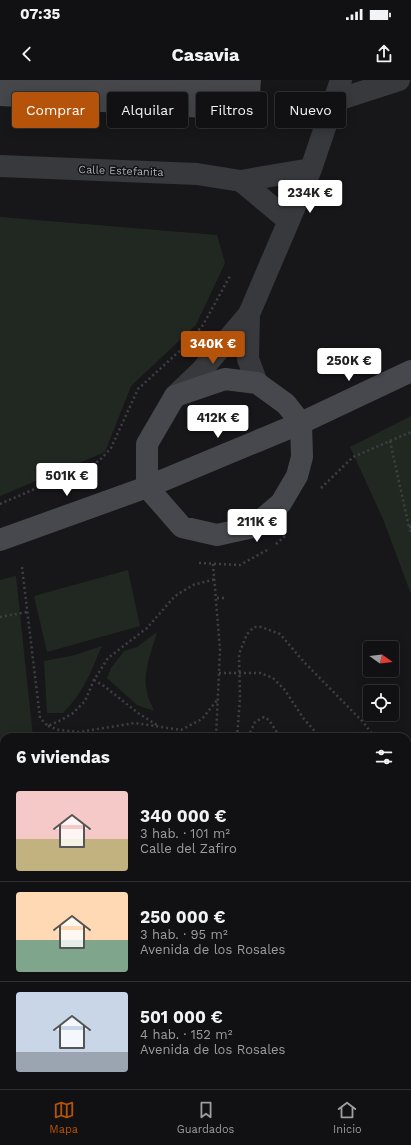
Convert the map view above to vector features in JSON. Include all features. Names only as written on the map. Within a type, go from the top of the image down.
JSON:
[{"type":"street","points":[[337,92],[341,80]]},
{"type":"street","points":[[346,97],[399,80]]},
{"type":"street","points":[[175,396],[225,379],[257,383],[286,404],[301,423],[302,457],[297,476],[281,503],[253,527],[217,535],[182,527],[147,487],[147,444],[175,396],[201,371],[249,314],[311,169],[325,128]]},
{"type":"street","name":"Calle Estefanita","points":[[0,166],[197,174],[241,181],[311,169]]},
{"type":"street","points":[[241,181],[289,221]]},
{"type":"street","points":[[249,314],[248,359],[257,383]]},
{"type":"street","points":[[0,540],[147,487],[301,423],[411,371]]},
{"type":"path","points":[[0,504],[99,460],[111,448],[138,389],[184,347],[203,325],[230,276]]},
{"type":"path","points":[[390,441],[411,533]]},
{"type":"path","points":[[216,733],[220,650],[216,579],[213,564],[217,535]]},
{"type":"path","points":[[199,563],[213,564]]},
{"type":"path","points":[[22,566],[40,718],[48,726],[59,730],[79,732],[135,723],[181,730],[202,719],[218,699]]},
{"type":"path","points":[[48,726],[73,713],[85,701],[94,680],[108,658],[147,628],[175,596],[193,585],[216,579]]},
{"type":"path","points":[[217,598],[226,598]]},
{"type":"path","points":[[0,617],[27,612]]},
{"type":"path","points":[[238,733],[240,673],[239,654],[247,634],[254,627],[261,626],[280,634],[304,662],[364,723],[371,733]]},
{"type":"path","points":[[219,673],[260,673],[272,678],[284,689],[304,719],[316,733]]},
{"type":"path","points":[[94,680],[159,727]]},
{"type":"path","points":[[250,733],[255,722],[264,717],[269,720],[277,733]]},
{"type":"shaded area","points":[[0,217],[217,235],[225,263],[196,325],[131,386],[105,452],[0,496]]},
{"type":"shaded area","points":[[411,416],[411,594],[383,519],[350,447]]},
{"type":"shaded area","points":[[128,570],[140,626],[47,652],[34,596]]},
{"type":"shaded area","points":[[16,576],[33,733],[0,733],[0,580]]},
{"type":"shaded area","points":[[157,632],[148,662],[146,677],[148,695],[154,711],[137,705],[107,678],[111,668],[124,651],[137,647]]},
{"type":"shaded area","points":[[102,646],[86,682],[70,705],[63,713],[47,713],[44,661],[75,655]]},
{"type":"building","points":[[0,80],[261,80],[260,92],[196,92],[196,117],[188,117],[188,92],[107,92],[107,112],[99,112],[99,92],[12,92],[12,107],[0,106]]}]
